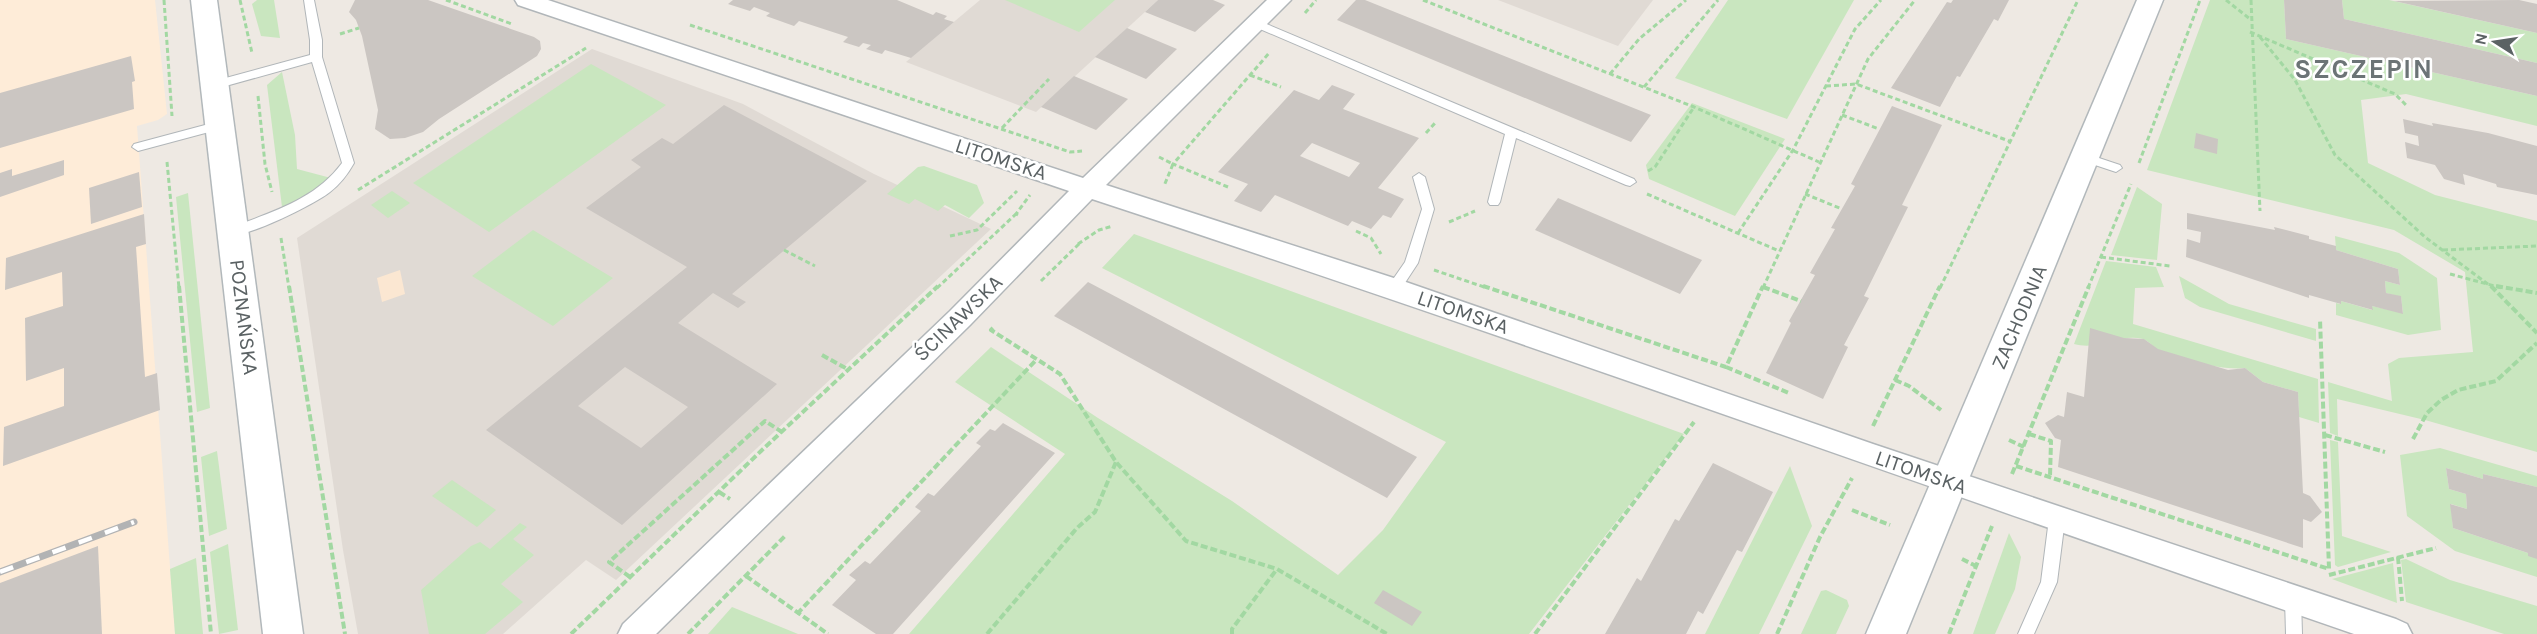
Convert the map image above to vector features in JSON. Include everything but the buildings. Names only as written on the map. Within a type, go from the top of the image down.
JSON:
[{"type":"street","name":"POZNAŃSKA","points":[[204,0],[283,634]]},
{"type":"street","name":"LITOMSKA","points":[[526,0],[1089,189],[1394,288],[2293,599],[2399,623]]},
{"type":"street","name":"ŚCINAWSKA","points":[[634,634],[960,318],[1137,138],[1280,0]]},
{"type":"street","name":"ZACHODNIA","points":[[1886,634],[1947,481],[2102,163],[2150,0]]},
{"type":"lane","points":[[233,232],[316,198],[329,189],[348,163],[316,57],[316,40],[309,0]]},
{"type":"lane","points":[[1257,24],[1630,182]]},
{"type":"lane","points":[[215,85],[316,57]]},
{"type":"lane","points":[[138,147],[220,125]]},
{"type":"lane","points":[[1494,202],[1511,132]]},
{"type":"lane","points":[[1394,288],[1411,263],[1428,209],[1419,177]]},
{"type":"lane","points":[[2026,634],[2049,582],[2057,519]]},
{"type":"lane","points":[[2293,599],[2294,634]]},
{"type":"path","points":[[164,0],[172,115]]},
{"type":"path","points":[[246,0],[240,1],[253,59]]},
{"type":"path","points":[[1163,189],[1173,164],[1316,0]]},
{"type":"path","points":[[1423,0],[1694,107],[1819,162]]},
{"type":"path","points":[[1610,74],[1639,39],[1686,0]]},
{"type":"path","points":[[1644,87],[1718,0]]},
{"type":"path","points":[[1738,233],[1793,150],[1855,29],[1881,0]]},
{"type":"path","points":[[1726,367],[1868,59],[1915,0]]},
{"type":"path","points":[[1870,432],[2078,0]]},
{"type":"path","points":[[2137,167],[2200,0]]},
{"type":"path","points":[[2226,0],[2250,19]]},
{"type":"path","points":[[2251,0],[2250,33],[2260,211]]},
{"type":"path","points":[[690,24],[1070,152]]},
{"type":"path","points":[[2250,33],[2395,94],[2406,105]]},
{"type":"path","points":[[2260,37],[2295,80],[2335,155],[2362,182],[2443,250],[2489,284],[2537,333]]},
{"type":"path","points":[[357,191],[587,47]]},
{"type":"path","points":[[1250,75],[1281,87]]},
{"type":"path","points":[[1002,128],[1049,79]]},
{"type":"path","points":[[1826,87],[1856,84],[2009,141]]},
{"type":"path","points":[[258,91],[265,164],[273,197]]},
{"type":"path","points":[[1694,107],[1655,167],[1630,182],[1638,190],[1779,251]]},
{"type":"path","points":[[1842,115],[1879,129]]},
{"type":"path","points":[[166,153],[211,634]]},
{"type":"path","points":[[1152,154],[1228,188]]},
{"type":"path","points":[[1949,634],[2130,186]]},
{"type":"path","points":[[950,236],[977,230],[1017,191]]},
{"type":"path","points":[[1805,194],[1842,209]]},
{"type":"path","points":[[571,634],[782,432],[1016,214],[1029,196]]},
{"type":"path","points":[[1444,224],[1494,202]]},
{"type":"path","points":[[1016,214],[1021,217]]},
{"type":"path","points":[[1039,283],[1079,244],[1098,230],[1116,225]]},
{"type":"path","points":[[279,229],[345,634]]},
{"type":"path","points":[[1356,231],[1371,238],[1382,255]]},
{"type":"path","points":[[281,237],[290,232]]},
{"type":"path","points":[[1073,242],[1079,244]]},
{"type":"path","points":[[2443,250],[2537,246]]},
{"type":"path","points":[[784,250],[815,266]]},
{"type":"path","points":[[2102,257],[2170,266]]},
{"type":"path","points":[[1431,269],[1726,367],[1798,397]]},
{"type":"path","points":[[2450,274],[2537,293]]},
{"type":"path","points":[[1763,287],[1801,301]]},
{"type":"path","points":[[2016,466],[2329,569],[2320,319]]},
{"type":"path","points":[[999,322],[991,330],[1060,374],[1116,462],[1185,541],[1277,569],[1387,634]]},
{"type":"path","points":[[2413,439],[2420,420],[2432,405],[2465,388],[2497,380],[2524,350],[2537,343]]},
{"type":"path","points":[[822,355],[849,370]]},
{"type":"path","points":[[797,614],[1036,360]]},
{"type":"path","points":[[1895,380],[1909,386],[1941,410]]},
{"type":"path","points":[[1535,634],[1696,418]]},
{"type":"path","points":[[1863,420],[1874,424]]},
{"type":"path","points":[[630,577],[609,562],[765,421],[782,432]]},
{"type":"path","points":[[2029,434],[2050,441],[2050,477]]},
{"type":"path","points":[[2325,435],[2385,452]]},
{"type":"path","points":[[2009,441],[2024,447]]},
{"type":"path","points":[[987,634],[1077,528],[1095,513],[1116,462]]},
{"type":"path","points":[[1777,634],[1820,537],[1853,476]]},
{"type":"path","points":[[1852,510],[1890,525]]},
{"type":"path","points":[[2329,575],[2436,548]]},
{"type":"path","points":[[2398,557],[2399,623]]},
{"type":"path","points":[[1962,559],[1976,566]]},
{"type":"path","points":[[1232,634],[1277,569]]},
{"type":"path","points":[[746,576],[828,634]]},
{"type":"shaded area","points":[[0,0],[155,0],[167,114],[158,120],[137,126],[175,634],[0,634]]},
{"type":"shaded area","points":[[980,0],[1158,0],[1036,112],[906,62]]},
{"type":"shaded area","points":[[1498,0],[1653,0],[1618,46]]},
{"type":"shaded area","points":[[592,49],[743,104],[874,174],[991,229],[616,580],[586,560],[503,634],[358,634],[343,550],[297,238]]},
{"type":"green space","points":[[257,0],[274,0],[280,38],[261,36],[252,4]]},
{"type":"green space","points":[[1005,0],[1115,0],[1079,32]]},
{"type":"green space","points":[[1728,0],[1854,0],[1787,119],[1675,78]]},
{"type":"green space","points":[[2210,0],[2284,0],[2286,39],[2537,96],[2537,126],[2406,94],[2361,100],[2368,163],[2435,195],[2537,221],[2537,452],[2425,420],[2337,399],[2338,436],[2330,433],[2328,382],[2392,401],[2388,364],[2399,358],[2473,352],[2465,272],[2394,230],[2147,170]]},
{"type":"green space","points":[[2342,0],[2389,0],[2537,33],[2537,63],[2344,19]]},
{"type":"green space","points":[[591,64],[666,105],[489,232],[413,183]]},
{"type":"green space","points":[[282,72],[295,135],[297,169],[331,178],[297,201],[282,207],[267,85]]},
{"type":"green space","points":[[1692,103],[1785,139],[1735,216],[1649,179],[1646,165]]},
{"type":"green space","points":[[924,166],[977,185],[984,203],[969,218],[945,205],[938,211],[915,199],[909,204],[887,194],[918,167]]},
{"type":"green space","points":[[2137,187],[2162,204],[2157,260],[2111,255]]},
{"type":"green space","points":[[392,191],[410,203],[388,218],[371,205]]},
{"type":"green space","points":[[188,193],[210,408],[197,412],[176,197]]},
{"type":"green space","points":[[533,230],[613,278],[553,326],[472,276]]},
{"type":"green space","points":[[1134,234],[1684,434],[1529,634],[909,634],[1065,454],[955,382],[991,347],[1098,418],[1232,501],[1338,575],[1383,530],[1446,442],[1102,268]]},
{"type":"green space","points":[[2335,236],[2399,253],[2437,278],[2441,330],[2408,335],[2336,315],[2336,303],[2340,304],[2341,301],[2372,310],[2372,306],[2403,313],[2401,297],[2386,293],[2385,281],[2400,285],[2398,269],[2336,250]]},
{"type":"green space","points":[[2106,261],[2156,267],[2164,287],[2135,288],[2133,324],[2318,379],[2319,423],[2299,417],[2298,392],[2263,382],[2245,368],[2225,368],[2177,357],[2158,350],[2143,339],[2126,338],[2083,346],[2074,344]]},
{"type":"green space","points":[[2179,276],[2229,304],[2316,329],[2316,341],[2200,307],[2185,298]]},
{"type":"green space","points":[[2330,440],[2338,442],[2342,536],[2391,552],[2338,567],[2335,565]]},
{"type":"green space","points":[[2440,448],[2537,476],[2537,487],[2483,474],[2483,479],[2446,468],[2449,489],[2466,494],[2467,509],[2451,504],[2453,528],[2528,553],[2537,559],[2537,577],[2455,551],[2407,516],[2400,455]]},
{"type":"green space","points":[[217,451],[227,529],[209,536],[201,457]]},
{"type":"green space","points":[[1790,466],[1812,526],[1759,634],[1705,634]]},
{"type":"green space","points":[[452,480],[496,510],[477,527],[432,496]]},
{"type":"green space","points":[[520,523],[527,527],[513,539],[534,555],[501,584],[523,602],[485,634],[429,634],[421,590],[471,546],[480,542],[490,549]]},
{"type":"green space","points":[[2009,533],[2021,557],[2015,589],[1995,634],[1973,634]]},
{"type":"green space","points":[[228,544],[238,630],[219,634],[210,552]]},
{"type":"green space","points":[[196,558],[203,634],[175,634],[170,569]]},
{"type":"green space","points":[[2406,559],[2450,580],[2537,606],[2537,634],[2504,634],[2406,602],[2401,560]]},
{"type":"green space","points":[[2393,563],[2397,603],[2332,579]]},
{"type":"green space","points":[[1826,590],[1847,600],[1849,606],[1836,634],[1801,634],[1821,591]]},
{"type":"green space","points":[[732,607],[798,634],[708,634]]},
{"type":"sand","points":[[400,270],[405,294],[382,302],[377,278]]},
{"type":"railway","points":[[0,572],[134,522]]},
{"type":"district","name":"SZCZEPIN","points":[[2364,69]]}]
